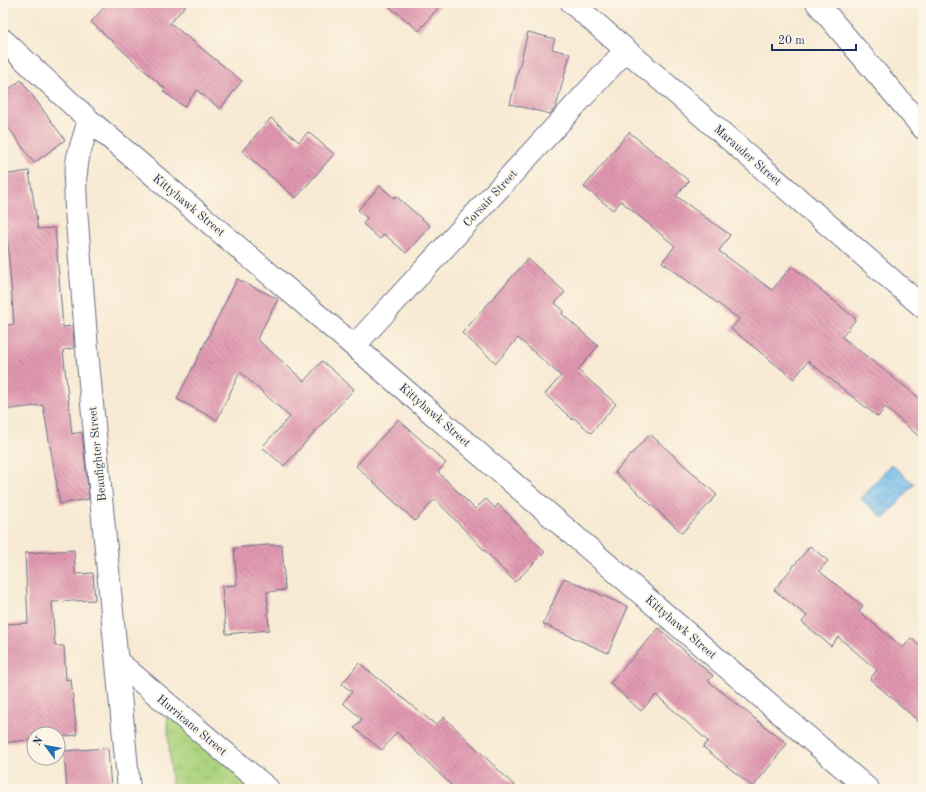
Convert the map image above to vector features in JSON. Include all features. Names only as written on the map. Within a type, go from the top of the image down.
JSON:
[{"type":"main road","name":"Marauder Street","points":[[572,3],[923,307]]},
{"type":"main road","points":[[817,3],[923,128]]},
{"type":"main road","name":"Kittyhawk Street","points":[[3,40],[89,120],[868,789]]},
{"type":"main road","name":"Corsair Street","points":[[354,346],[626,50]]},
{"type":"main road","name":"Beaufighter Street","points":[[89,120],[78,157],[76,209],[88,362],[129,789]]},
{"type":"main road","name":"Hurricane Street","points":[[117,661],[268,789]]},
{"type":"green space","points":[[165,689],[276,789],[172,789]]},
{"type":"water","points":[[891,464],[914,484],[884,519],[861,499]]},
{"type":"building","points":[[108,3],[188,3],[170,23],[242,81],[220,109],[197,90],[184,107],[163,91],[165,89],[91,22]]},
{"type":"building","points":[[385,3],[442,3],[419,31]]},
{"type":"building","points":[[528,32],[555,39],[552,49],[570,54],[556,107],[550,114],[510,104]]},
{"type":"building","points":[[21,80],[65,140],[34,163],[3,120],[3,94]]},
{"type":"building","points":[[271,118],[299,142],[308,132],[334,154],[296,198],[242,151]]},
{"type":"building","points":[[629,132],[689,181],[676,196],[730,235],[719,251],[772,290],[792,266],[856,319],[842,337],[923,401],[923,440],[885,407],[878,417],[808,361],[794,379],[731,329],[739,319],[662,262],[675,246],[621,201],[613,210],[584,187]]},
{"type":"building","points":[[29,171],[38,229],[55,228],[63,327],[73,326],[74,348],[63,350],[72,434],[82,432],[89,499],[60,504],[43,405],[3,410],[3,326],[14,324],[6,221],[3,221],[3,175]]},
{"type":"building","points":[[380,186],[394,198],[396,196],[430,226],[406,253],[384,234],[380,239],[363,224],[367,218],[358,210]]},
{"type":"building","points":[[528,259],[565,292],[555,303],[564,311],[562,314],[598,346],[578,370],[616,404],[591,433],[574,418],[573,420],[545,394],[561,376],[518,338],[496,363],[462,333]]},
{"type":"building","points":[[237,279],[278,299],[257,339],[304,381],[322,361],[354,389],[284,466],[262,447],[290,417],[240,372],[217,420],[177,399]]},
{"type":"building","points":[[398,419],[446,463],[438,472],[475,509],[486,499],[495,508],[498,504],[545,552],[515,582],[435,499],[415,521],[356,466]]},
{"type":"building","points":[[650,434],[717,495],[682,533],[615,472]]},
{"type":"building","points":[[282,545],[285,590],[267,592],[269,630],[226,634],[222,586],[237,585],[234,548]]},
{"type":"building","points":[[810,546],[828,561],[819,571],[863,606],[859,611],[903,648],[911,638],[923,649],[923,725],[870,679],[877,670],[838,637],[831,646],[802,622],[807,616],[774,590]]},
{"type":"building","points":[[74,550],[75,574],[93,573],[95,600],[52,602],[55,646],[64,646],[66,680],[71,679],[77,735],[66,736],[66,726],[26,726],[26,740],[3,743],[3,624],[28,623],[25,553]]},
{"type":"building","points":[[564,578],[628,607],[608,653],[543,624]]},
{"type":"building","points":[[659,628],[713,676],[708,681],[787,744],[753,787],[703,747],[708,741],[656,695],[641,711],[610,683]]},
{"type":"building","points":[[359,663],[436,725],[444,717],[518,789],[455,789],[397,732],[382,750],[354,728],[362,719],[343,703],[352,692],[342,684]]},
{"type":"building","points":[[108,748],[111,789],[67,789],[65,766],[66,751]]}]
